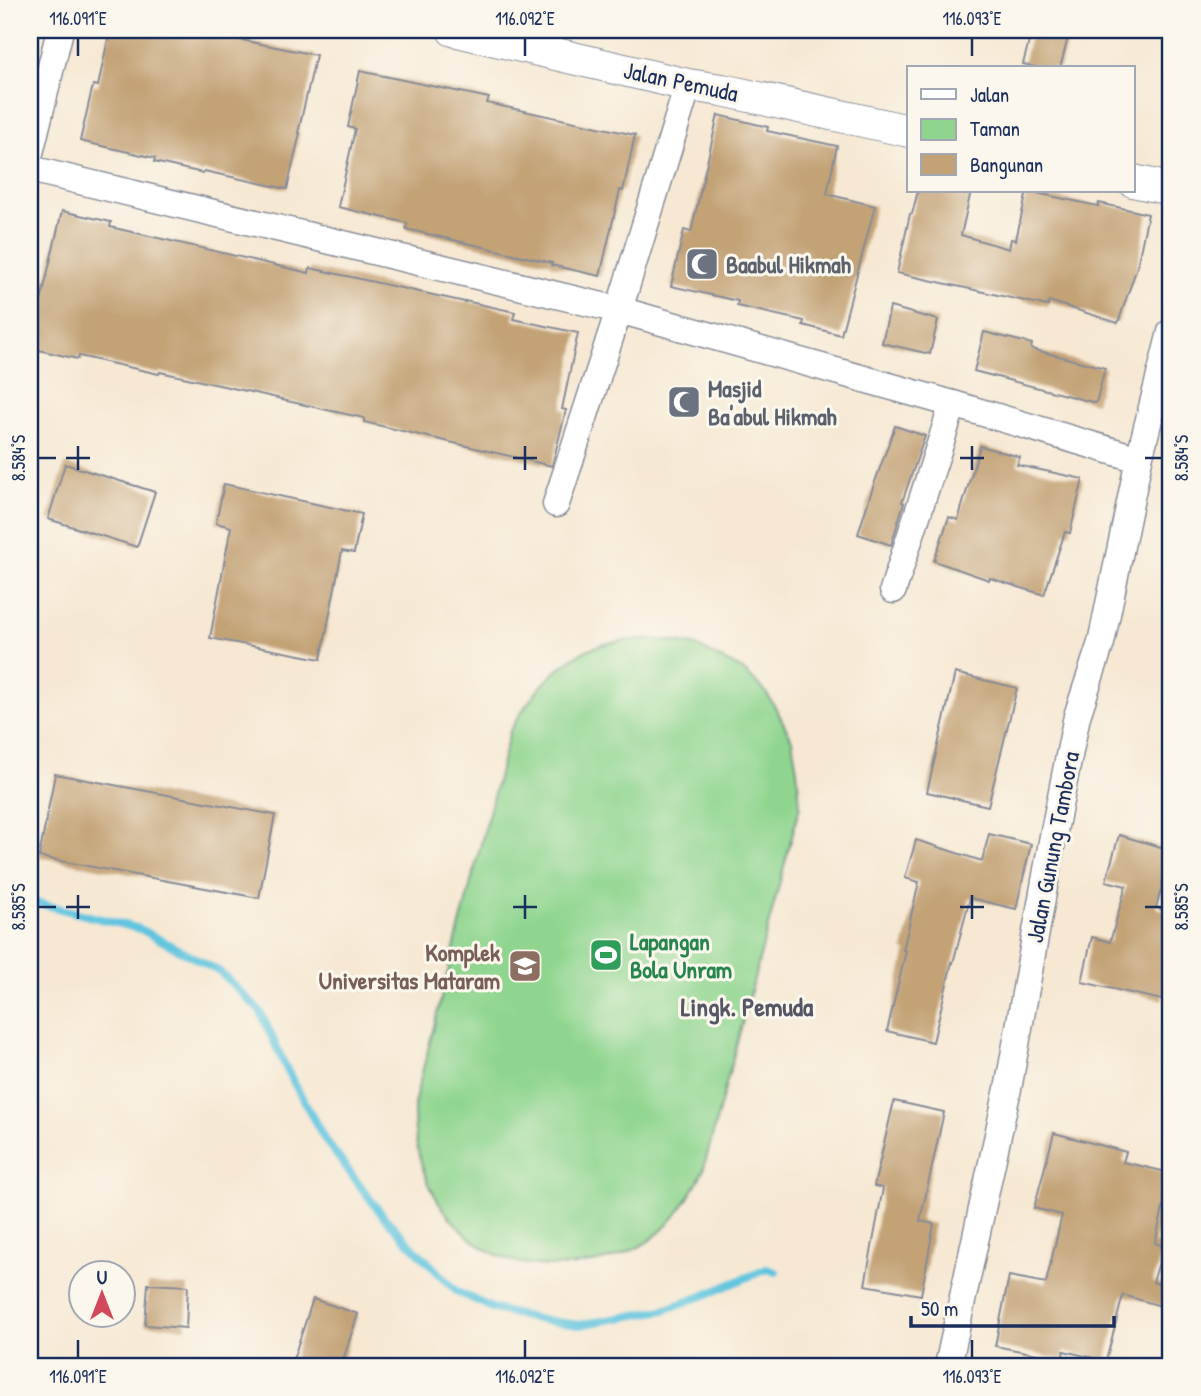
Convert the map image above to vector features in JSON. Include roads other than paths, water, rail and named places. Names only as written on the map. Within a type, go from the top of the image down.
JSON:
[{"type":"street","points":[[30,153],[60,30]]},
{"type":"street","name":"Jalan Pemuda","points":[[453,30],[688,85],[907,131]]},
{"type":"street","points":[[556,504],[688,85]]},
{"type":"street","points":[[30,169],[619,310],[1139,459]]},
{"type":"street","points":[[1134,181],[1171,189]]},
{"type":"street","name":"Jalan Gunung Tambora","points":[[948,1366],[1009,1084],[1077,716],[1103,635],[1139,459],[1171,332]]},
{"type":"street","points":[[893,590],[953,404]]},
{"type":"waterway","points":[[30,901],[140,929],[219,971],[260,1011],[287,1070],[325,1140],[384,1217],[456,1291],[494,1309],[579,1325],[664,1310],[767,1269],[776,1272]]},
{"type":"place","name":"Baabul Hikmah","points":[[702,264]]},
{"type":"place","name":"Masjid Ba'abul Hikmah","points":[[684,402]]},
{"type":"place","name":"Lapangan Bola Unram","points":[[606,955]]},
{"type":"place","name":"Komplek Universitas Mataram","points":[[525,966]]},
{"type":"district","name":"Lingk. Pemuda","points":[[747,1006]]}]
